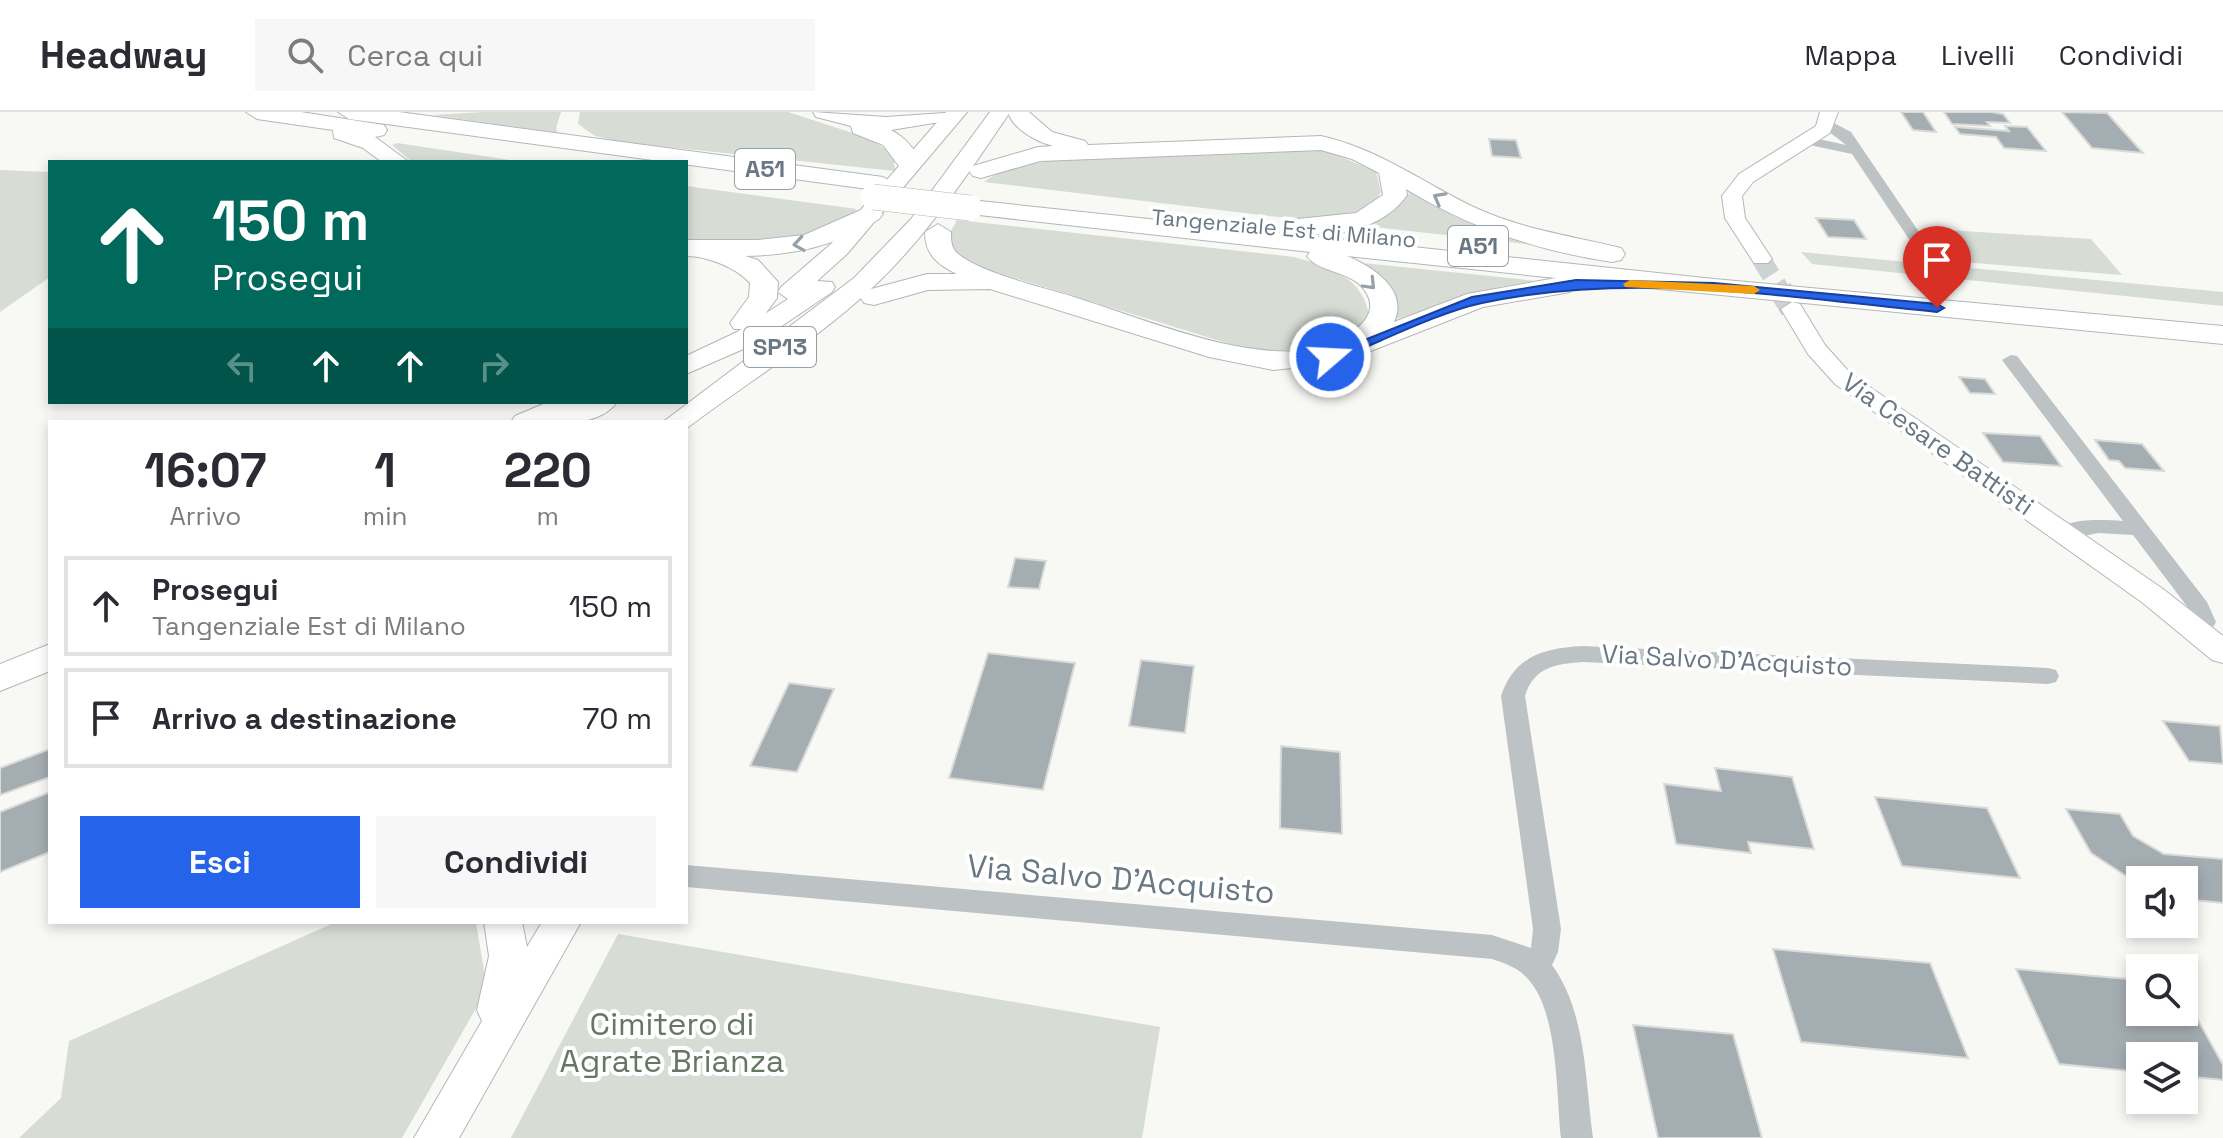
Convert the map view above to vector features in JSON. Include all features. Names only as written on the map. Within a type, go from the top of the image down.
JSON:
[{"type":"highway","points":[[246,112],[355,136],[394,160]]},
{"type":"highway","points":[[257,112],[575,160]]},
{"type":"highway","name":"Tangenziale Est di Milano","points":[[349,112],[673,160]]},
{"type":"highway","points":[[394,112],[425,112]]},
{"type":"highway","points":[[808,112],[891,139],[906,151],[910,165]]},
{"type":"highway","points":[[824,112],[858,122],[888,124],[920,121],[948,112]]},
{"type":"highway","points":[[1012,113],[1035,132],[1054,141],[1123,148]]},
{"type":"highway","points":[[569,119],[572,130],[582,137],[628,146],[646,155]]},
{"type":"highway","points":[[977,192],[1032,155],[1123,148],[1321,143],[1357,152],[1466,212],[1569,247],[1786,273]]},
{"type":"highway","name":"Tangenziale Est di Milano","points":[[688,163],[875,198]]},
{"type":"highway","points":[[1181,226],[1350,222],[1375,214],[1392,202],[1396,190],[1391,171]]},
{"type":"highway","name":"Tangenziale Est di Milano","points":[[688,174],[875,198],[977,192],[1181,226],[1714,287],[2223,335]]},
{"type":"highway","points":[[688,250],[803,244],[844,231],[875,198]]},
{"type":"highway","points":[[1181,226],[1219,243],[1326,257],[1362,275],[1378,291],[1384,307],[1383,317],[1375,329],[1344,352]]},
{"type":"highway","name":"Tangenziale Est di Milano","points":[[1181,226],[1786,273],[2223,316]]},
{"type":"highway","points":[[938,232],[938,246],[949,260],[1000,283],[1254,358],[1307,361],[1344,352],[1450,308],[1508,292],[1592,283],[1714,287]]},
{"type":"highway","points":[[688,250],[721,255],[755,270],[764,282],[764,294],[744,323]]},
{"type":"highway","points":[[874,297],[927,282],[1000,283]]},
{"type":"main road","points":[[688,352],[744,323],[812,275],[875,198],[910,165],[957,112]]},
{"type":"main road","name":"SP13","points":[[688,365],[779,318],[836,275],[892,218],[975,112]]},
{"type":"main road","points":[[724,388],[799,352],[874,297],[977,192],[1012,113]]},
{"type":"main road","name":"SP13","points":[[680,420],[818,319],[870,276],[1012,113]]},
{"type":"main road","points":[[530,420],[567,404]]},
{"type":"main road","points":[[562,420],[598,404]]},
{"type":"main road","points":[[0,678],[48,658]]},
{"type":"main road","points":[[0,687],[48,670]]},
{"type":"street","points":[[1761,259],[1735,218],[1732,196],[1746,178],[1805,140],[1829,118],[1846,135],[1926,254]]},
{"type":"street","points":[[1805,140],[1857,151]]},
{"type":"street","name":"Via Cesare Battisti","points":[[1792,309],[1816,349],[1843,379],[2064,533],[2200,631],[2223,652]]},
{"type":"street","points":[[2011,360],[2199,607],[2205,622],[2200,631]]},
{"type":"street","points":[[2064,533],[2098,526],[2139,529]]},
{"type":"street","name":"Via Salvo D'Acquisto","points":[[689,875],[1467,944],[1518,955],[1536,968],[1544,952],[1547,929],[1513,696],[1517,678],[1533,661],[1554,655],[1583,654],[2048,676]]},
{"type":"street","points":[[485,1050],[508,975],[509,939],[504,924]]},
{"type":"street","points":[[435,1138],[561,924]]},
{"type":"street","points":[[1536,968],[1551,986],[1560,1013],[1577,1138]]},
{"type":"green space","points":[[561,112],[556,128],[558,133],[432,115]]},
{"type":"green space","points":[[580,112],[788,112],[862,136],[884,148],[894,160],[895,171],[621,142],[595,136],[578,124]]},
{"type":"green space","points":[[397,143],[509,160],[410,160],[392,145]]},
{"type":"green space","points":[[1303,148],[1328,151],[1376,172],[1381,192],[1376,202],[1363,213],[1304,220],[984,182],[1007,170],[1087,156]]},
{"type":"green space","points":[[0,170],[48,172],[48,278],[0,312]]},
{"type":"green space","points":[[688,186],[857,209],[841,222],[822,231],[777,241],[688,242]]},
{"type":"green space","points":[[1407,189],[1526,239],[1526,244],[1356,225],[1392,213],[1409,194]]},
{"type":"green space","points":[[957,220],[1294,257],[1332,270],[1352,283],[1366,303],[1369,317],[1341,336],[1312,347],[1246,349],[976,266],[953,253],[949,235]]},
{"type":"green space","points":[[1931,229],[2091,239],[2122,275],[1950,261]]},
{"type":"green space","points":[[1801,252],[2223,292],[2223,306],[1812,264]]},
{"type":"green space","points":[[1363,263],[1537,281],[1499,287],[1393,320],[1377,275]]},
{"type":"green space","points":[[332,924],[476,924],[487,989],[402,1138],[19,1138],[61,1098],[69,1041]]},
{"type":"green space","name":"Cimitero di Agrate Brianza","points":[[618,934],[1160,1027],[1142,1138],[511,1138]]},
{"type":"building","points":[[1901,112],[1923,112],[1936,132],[1913,130]]},
{"type":"building","points":[[1944,112],[2003,114],[2010,123],[1987,122],[1990,126],[1952,124]]},
{"type":"building","points":[[2062,112],[2107,113],[2143,153],[2092,148]]},
{"type":"building","points":[[2005,126],[2027,127],[2046,151],[2004,148],[1996,137],[1960,134],[1955,127],[2009,131]]},
{"type":"building","points":[[1489,139],[1516,140],[1521,158],[1492,156]]},
{"type":"building","points":[[1816,218],[1854,220],[1866,239],[1828,237]]},
{"type":"building","points":[[1959,377],[1985,379],[1995,394],[1970,393]]},
{"type":"building","points":[[1983,433],[2040,436],[2061,466],[2003,462]]},
{"type":"building","points":[[2095,440],[2142,444],[2164,471],[2125,468],[2119,461],[2109,460]]},
{"type":"building","points":[[1015,558],[1046,561],[1039,589],[1008,587]]},
{"type":"building","points":[[988,653],[1075,663],[1043,790],[949,778]]},
{"type":"building","points":[[1141,660],[1194,666],[1185,733],[1129,726]]},
{"type":"building","points":[[789,683],[834,689],[797,772],[750,766]]},
{"type":"building","points":[[2163,721],[2220,726],[2223,764],[2189,761]]},
{"type":"building","points":[[1281,746],[1340,752],[1342,834],[1280,828]]},
{"type":"building","points":[[48,750],[48,778],[0,795],[0,768]]},
{"type":"building","points":[[1715,768],[1792,777],[1814,849],[1748,842],[1751,853],[1676,844],[1664,784],[1721,791]]},
{"type":"building","points":[[48,793],[48,853],[0,872],[0,812]]},
{"type":"building","points":[[1875,797],[1987,808],[2020,878],[1902,866]]},
{"type":"building","points":[[2066,809],[2120,814],[2133,836],[2164,854],[2223,859],[2223,903],[2198,900],[2198,866],[2126,866],[2126,876],[2091,853]]},
{"type":"building","points":[[1773,949],[1930,963],[1968,1058],[1801,1042]]},
{"type":"building","points":[[2016,969],[2126,979],[2126,1026],[2198,1026],[2198,1020],[2223,1065],[2223,1080],[2198,1077],[2198,1042],[2126,1042],[2126,1071],[2059,1064]]},
{"type":"building","points":[[1633,1025],[1733,1034],[1762,1138],[1658,1138]]},
{"type":"tunnel","points":[[1761,259],[1781,291]]},
{"type":"tunnel","points":[[1780,289],[1792,309]]},
{"type":"slow traffic","points":[[1630,284],[1754,290]]},
{"type":"route","points":[[1330,357],[1383,338],[1450,308],[1488,296],[1576,284],[1714,287],[1937,308]]}]
